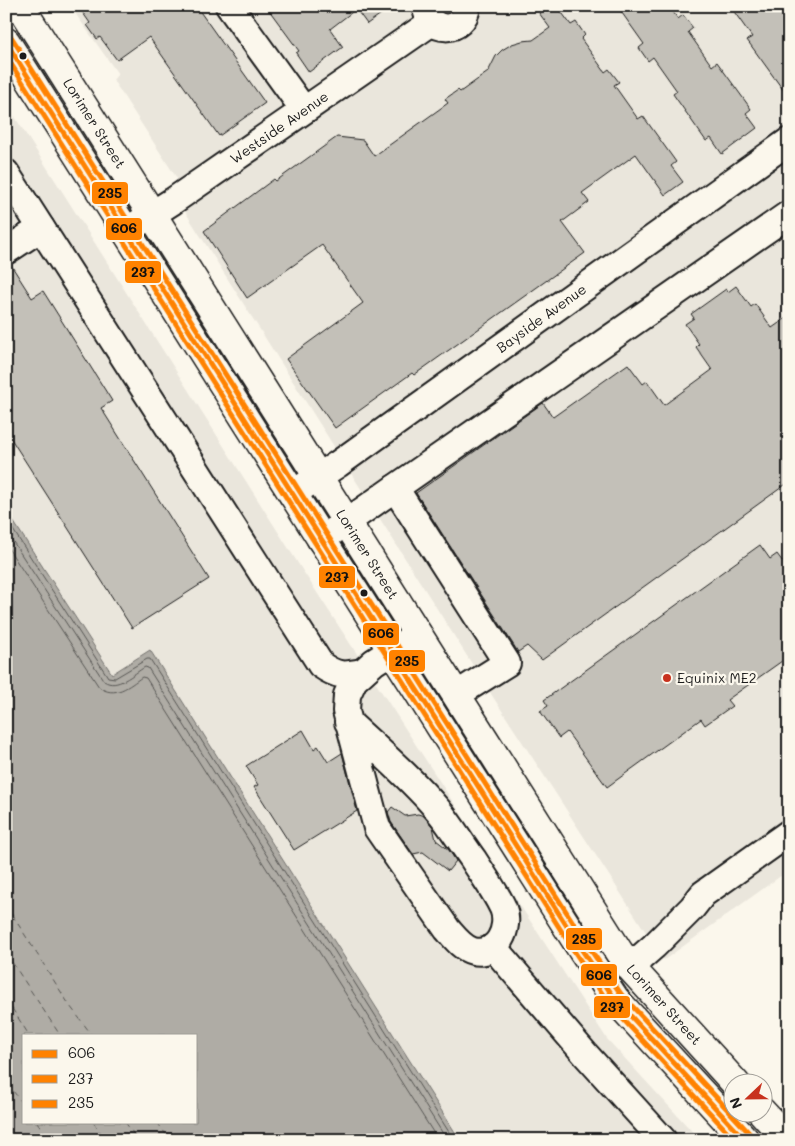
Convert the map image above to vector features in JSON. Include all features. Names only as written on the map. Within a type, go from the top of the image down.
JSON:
[{"type":"main road","name":"Lorimer Street","points":[[20,6],[619,952],[727,1074]]},
{"type":"main road","points":[[6,42],[582,950],[616,999],[745,1140]]},
{"type":"main road","points":[[772,1123],[788,1140]]},
{"type":"lane","points":[[229,6],[304,110]]},
{"type":"lane","points":[[429,14],[438,26],[444,28],[458,24],[463,20],[467,6]]},
{"type":"lane","name":"Westside Avenue","points":[[126,231],[304,110],[429,14]]},
{"type":"lane","name":"Bayside Avenue","points":[[292,494],[789,141]]},
{"type":"lane","points":[[6,173],[321,665],[332,673],[342,676],[362,672]]},
{"type":"lane","points":[[321,540],[789,214]]},
{"type":"lane","points":[[6,251],[41,228]]},
{"type":"lane","points":[[395,488],[507,663],[456,695]]},
{"type":"lane","points":[[348,722],[422,792],[438,810],[489,884],[506,917],[503,935],[493,948],[485,951],[475,951],[468,949],[458,942],[377,828],[348,722],[346,711],[347,695],[354,680],[362,672],[418,634]]},
{"type":"lane","points":[[630,966],[654,946],[692,908],[703,894],[789,833]]},
{"type":"lane","points":[[493,948],[662,1140]]},
{"type":"shaded area","points":[[70,6],[789,6],[789,870],[664,960],[493,697],[184,210],[180,183],[113,80],[118,74]]},
{"type":"shaded area","points":[[6,103],[301,568],[607,1039],[700,1140],[460,1140],[150,651],[112,674],[6,510]]},
{"type":"water","points":[[6,510],[112,674],[150,650],[460,1140],[6,1140]]},
{"type":"building","points":[[78,6],[196,6],[265,103],[219,136],[149,37],[117,60],[100,37],[97,39],[87,25],[90,23]]},
{"type":"building","points":[[266,6],[392,6],[367,24],[356,9],[330,29],[343,47],[309,72],[296,53],[299,51]]},
{"type":"building","points":[[548,6],[557,6],[571,25],[576,22],[585,35],[581,39],[605,72],[609,69],[619,82],[614,85],[638,119],[643,116],[676,162],[671,166],[683,182],[665,195],[636,154],[582,193],[589,202],[562,222],[585,253],[414,375],[412,373],[335,428],[286,359],[363,303],[322,245],[247,298],[204,231],[274,179],[276,181],[337,137],[363,140],[374,156],[448,103],[445,99],[458,90],[460,92],[488,72],[496,56],[502,50],[512,44],[533,40],[550,28],[539,13]]},
{"type":"building","points":[[617,6],[669,6],[678,19],[683,15],[693,28],[688,32],[712,66],[717,62],[751,109],[746,113],[757,128],[722,154],[711,138],[706,141],[673,94],[677,91],[653,57],[648,61],[639,48],[644,44]]},
{"type":"building","points":[[730,6],[789,6],[789,98],[747,40],[752,37]]},
{"type":"building","points":[[11,265],[32,298],[43,291],[112,401],[101,408],[209,579],[132,628],[6,431],[6,266]]},
{"type":"building","points":[[736,286],[751,307],[755,304],[772,328],[789,316],[789,482],[542,660],[527,646],[518,652],[416,493],[543,403],[553,417],[628,364],[643,384],[647,381],[664,405],[712,370],[696,347],[699,344],[685,324],[694,318],[691,314],[726,289],[728,292]]},
{"type":"building","name":"Equinix ME2","points":[[760,545],[770,559],[777,554],[789,570],[789,656],[727,700],[732,706],[705,725],[701,719],[607,787],[567,732],[559,738],[540,711],[548,706],[544,700]]},
{"type":"building","points":[[303,730],[314,749],[318,746],[328,762],[342,753],[357,811],[294,850],[254,787],[258,785],[246,766]]},
{"type":"building","points":[[392,807],[405,816],[418,814],[424,816],[433,827],[436,840],[449,850],[456,861],[448,871],[423,852],[413,854],[391,822],[388,812]]},
{"type":"ferry route","points":[[6,905],[70,1006],[91,1034]]},
{"type":"ferry route","points":[[6,953],[59,1034]]},
{"type":"ferry route","points":[[6,999],[28,1034]]},
{"type":"ferry route","points":[[6,1082],[22,1102]]},
{"type":"ferry route","points":[[38,1124],[50,1140]]},
{"type":"ferry route","points":[[94,1124],[106,1140]]},
{"type":"ferry route","points":[[126,1124],[138,1140]]},
{"type":"ferry route","points":[[158,1124],[170,1140]]},
{"type":"transit line","name":"235","points":[[12,38],[588,946],[621,994],[751,1135]]},
{"type":"transit line","name":"606","points":[[6,42],[582,950],[615,999],[745,1140]]},
{"type":"transit line","name":"237","points":[[6,56],[609,1004],[735,1140]]},
{"type":"place","name":"Equinix ME2","points":[[667,678]]}]
